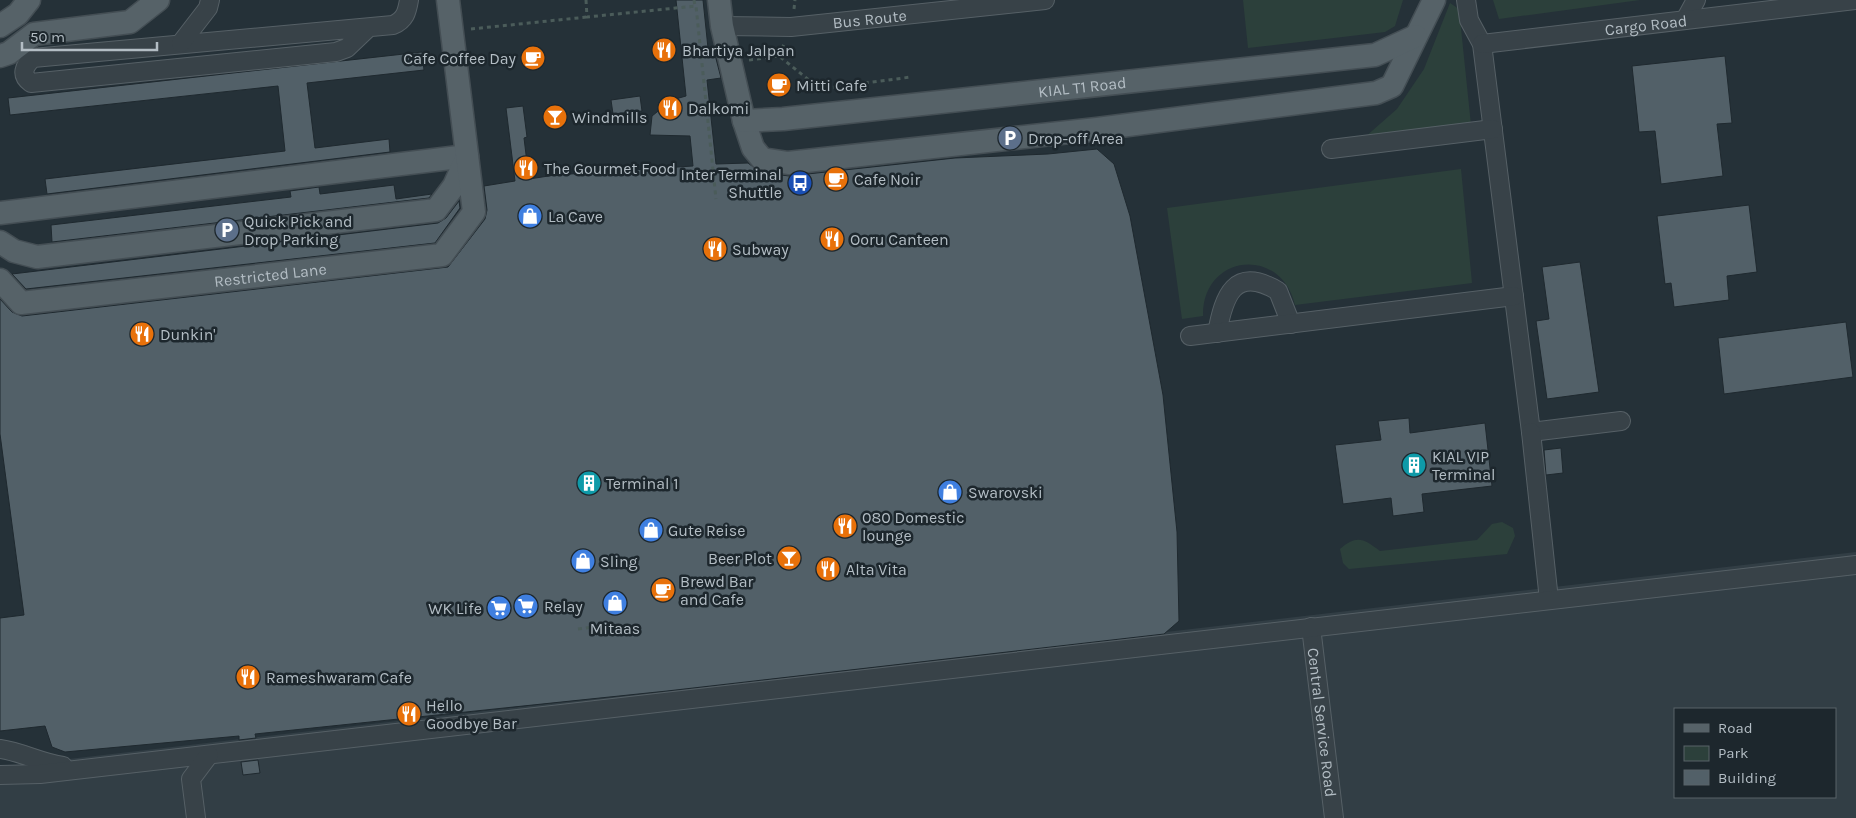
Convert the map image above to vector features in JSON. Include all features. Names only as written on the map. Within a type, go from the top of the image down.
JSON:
[{"type":"main road","points":[[0,26],[18,14],[29,0]]},
{"type":"main road","points":[[0,56],[9,53],[34,34],[130,22],[158,0]]},
{"type":"main road","points":[[0,242],[14,252],[37,257],[436,210],[454,186],[467,156],[448,0]]},
{"type":"main road","points":[[719,0],[722,26],[744,122],[753,148],[762,159],[788,162],[1097,129],[1358,97],[1376,93],[1392,86],[1434,0]]},
{"type":"main road","name":"KIAL T1 Road","points":[[744,122],[1375,54],[1416,36]]},
{"type":"main road","points":[[0,213],[467,156]]},
{"type":"main road","name":"Restricted Lane","points":[[0,280],[21,302],[442,255],[474,212],[467,156]]},
{"type":"lane","points":[[181,43],[208,8],[210,0]]},
{"type":"lane","points":[[368,28],[347,48],[336,52],[31,83],[26,80],[24,72],[26,64],[33,58],[181,43],[368,28],[401,22],[407,13],[409,0]]},
{"type":"lane","name":"Bus Route","points":[[722,26],[791,27],[1046,0]]},
{"type":"lane","points":[[1466,0],[1469,20],[1482,44],[1531,432],[1549,600]]},
{"type":"lane","points":[[1685,20],[1696,0]]},
{"type":"lane","name":"Cargo Road","points":[[1482,44],[1856,0]]},
{"type":"lane","points":[[1331,149],[1492,129]]},
{"type":"lane","points":[[1217,333],[1223,303],[1234,289],[1242,283],[1256,282],[1278,291],[1291,324]]},
{"type":"lane","points":[[1190,336],[1514,296]]},
{"type":"lane","points":[[1531,432],[1621,421]]},
{"type":"lane","points":[[0,775],[83,770],[1856,565]]},
{"type":"lane","name":"Central Service Road","points":[[1312,627],[1334,818]]},
{"type":"lane","points":[[0,748],[10,750],[44,764],[83,770]]},
{"type":"lane","points":[[196,818],[191,779],[209,755]]},
{"type":"path","points":[[586,0],[588,17]]},
{"type":"path","points":[[694,0],[695,6]]},
{"type":"path","points":[[452,31],[696,6],[716,199]]},
{"type":"path","points":[[701,66],[779,56],[820,89],[911,78]]},
{"type":"path","points":[[578,629],[600,626]]},
{"type":"shaded area","points":[[1856,552],[1856,818],[0,818],[0,767]]},
{"type":"green space","points":[[1243,0],[1403,0],[1395,26],[1385,32],[1248,48]]},
{"type":"green space","points":[[1493,0],[1640,0],[1499,19]]},
{"type":"green space","points":[[1450,3],[1459,9],[1471,125],[1364,138],[1397,109],[1424,69]]},
{"type":"green space","points":[[1461,169],[1472,283],[1295,305],[1287,286],[1275,273],[1259,266],[1243,265],[1228,269],[1215,280],[1206,295],[1203,316],[1182,319],[1167,208]]},
{"type":"green space","points":[[1502,522],[1513,528],[1515,536],[1507,554],[1349,569],[1343,563],[1340,549],[1351,541],[1356,540],[1365,541],[1380,551],[1477,540],[1492,524]]},
{"type":"building","name":"Terminal 1","points":[[676,0],[703,0],[708,48],[713,47],[721,78],[707,80],[716,164],[748,163],[760,172],[789,176],[955,158],[1048,154],[1097,149],[1114,164],[1130,216],[1163,395],[1177,532],[1179,621],[1164,634],[667,691],[255,734],[256,738],[239,740],[239,736],[65,752],[52,747],[45,726],[0,731],[0,618],[24,615],[0,434],[0,299],[12,312],[22,316],[448,267],[485,219],[487,210],[484,186],[515,181],[506,108],[523,106],[527,137],[524,138],[529,179],[555,175],[693,166],[690,136],[650,135],[652,116],[672,100],[686,96]]},
{"type":"building","points":[[422,52],[424,70],[307,83],[315,148],[389,139],[390,152],[47,194],[45,179],[285,151],[278,86],[10,115],[8,98]]},
{"type":"building","points":[[1725,56],[1732,123],[1717,124],[1723,176],[1661,184],[1655,131],[1639,132],[1632,66]]},
{"type":"building","points":[[640,96],[642,111],[613,114],[611,100]]},
{"type":"building","points":[[394,185],[396,199],[432,194],[429,198],[52,242],[51,225],[291,197],[290,191],[319,187],[320,194]]},
{"type":"building","points":[[459,201],[460,208],[435,243],[26,289],[12,274],[438,223],[446,218]]},
{"type":"building","points":[[1749,205],[1757,272],[1727,276],[1729,300],[1674,307],[1671,283],[1665,284],[1657,216]]},
{"type":"building","points":[[1580,262],[1599,392],[1547,399],[1536,321],[1549,319],[1542,267]]},
{"type":"building","points":[[1846,322],[1853,377],[1724,394],[1718,338]]},
{"type":"building","name":"KIAL VIP Terminal","points":[[1409,418],[1410,433],[1485,423],[1492,486],[1422,494],[1424,512],[1393,516],[1391,498],[1343,504],[1335,445],[1381,440],[1378,421]]},
{"type":"building","points":[[1561,448],[1563,473],[1546,475],[1544,450]]},
{"type":"building","points":[[258,760],[260,773],[243,775],[241,762]]},
{"type":"place","name":"Bhartiya Jalpan","points":[[664,50]]},
{"type":"place","name":"Cafe Coffee Day","points":[[533,58]]},
{"type":"place","name":"Mitti Cafe","points":[[779,85]]},
{"type":"place","name":"Dalkomi","points":[[670,108]]},
{"type":"place","name":"Windmills","points":[[555,117]]},
{"type":"place","name":"Drop-off Area","points":[[1010,138]]},
{"type":"place","name":"The Gourmet Food","points":[[526,168]]},
{"type":"place","name":"Cafe Noir","points":[[836,179]]},
{"type":"place","name":"Inter Terminal Shuttle","points":[[800,183]]},
{"type":"place","name":"La Cave","points":[[530,216]]},
{"type":"place","name":"Quick Pick and Drop Parking","points":[[227,230]]},
{"type":"place","name":"Ooru Canteen","points":[[832,239]]},
{"type":"place","name":"Subway","points":[[715,249]]},
{"type":"place","name":"Dunkin'","points":[[142,334]]},
{"type":"place","name":"KIAL VIP Terminal","points":[[1414,465]]},
{"type":"place","name":"Terminal 1","points":[[589,483]]},
{"type":"place","name":"Swarovski","points":[[950,492]]},
{"type":"place","name":"080 Domestic lounge","points":[[845,526]]},
{"type":"place","name":"Gute Reise","points":[[651,530]]},
{"type":"place","name":"Beer Plot","points":[[789,558]]},
{"type":"place","name":"Sling","points":[[583,561]]},
{"type":"place","name":"Alta Vita","points":[[828,569]]},
{"type":"place","name":"Brewd Bar and Cafe","points":[[663,590]]},
{"type":"place","name":"Mitaas","points":[[615,603]]},
{"type":"place","name":"Relay","points":[[526,606]]},
{"type":"place","name":"WK Life","points":[[499,608]]},
{"type":"place","name":"Rameshwaram Cafe","points":[[248,677]]},
{"type":"place","name":"Hello Goodbye Bar","points":[[409,714]]}]
